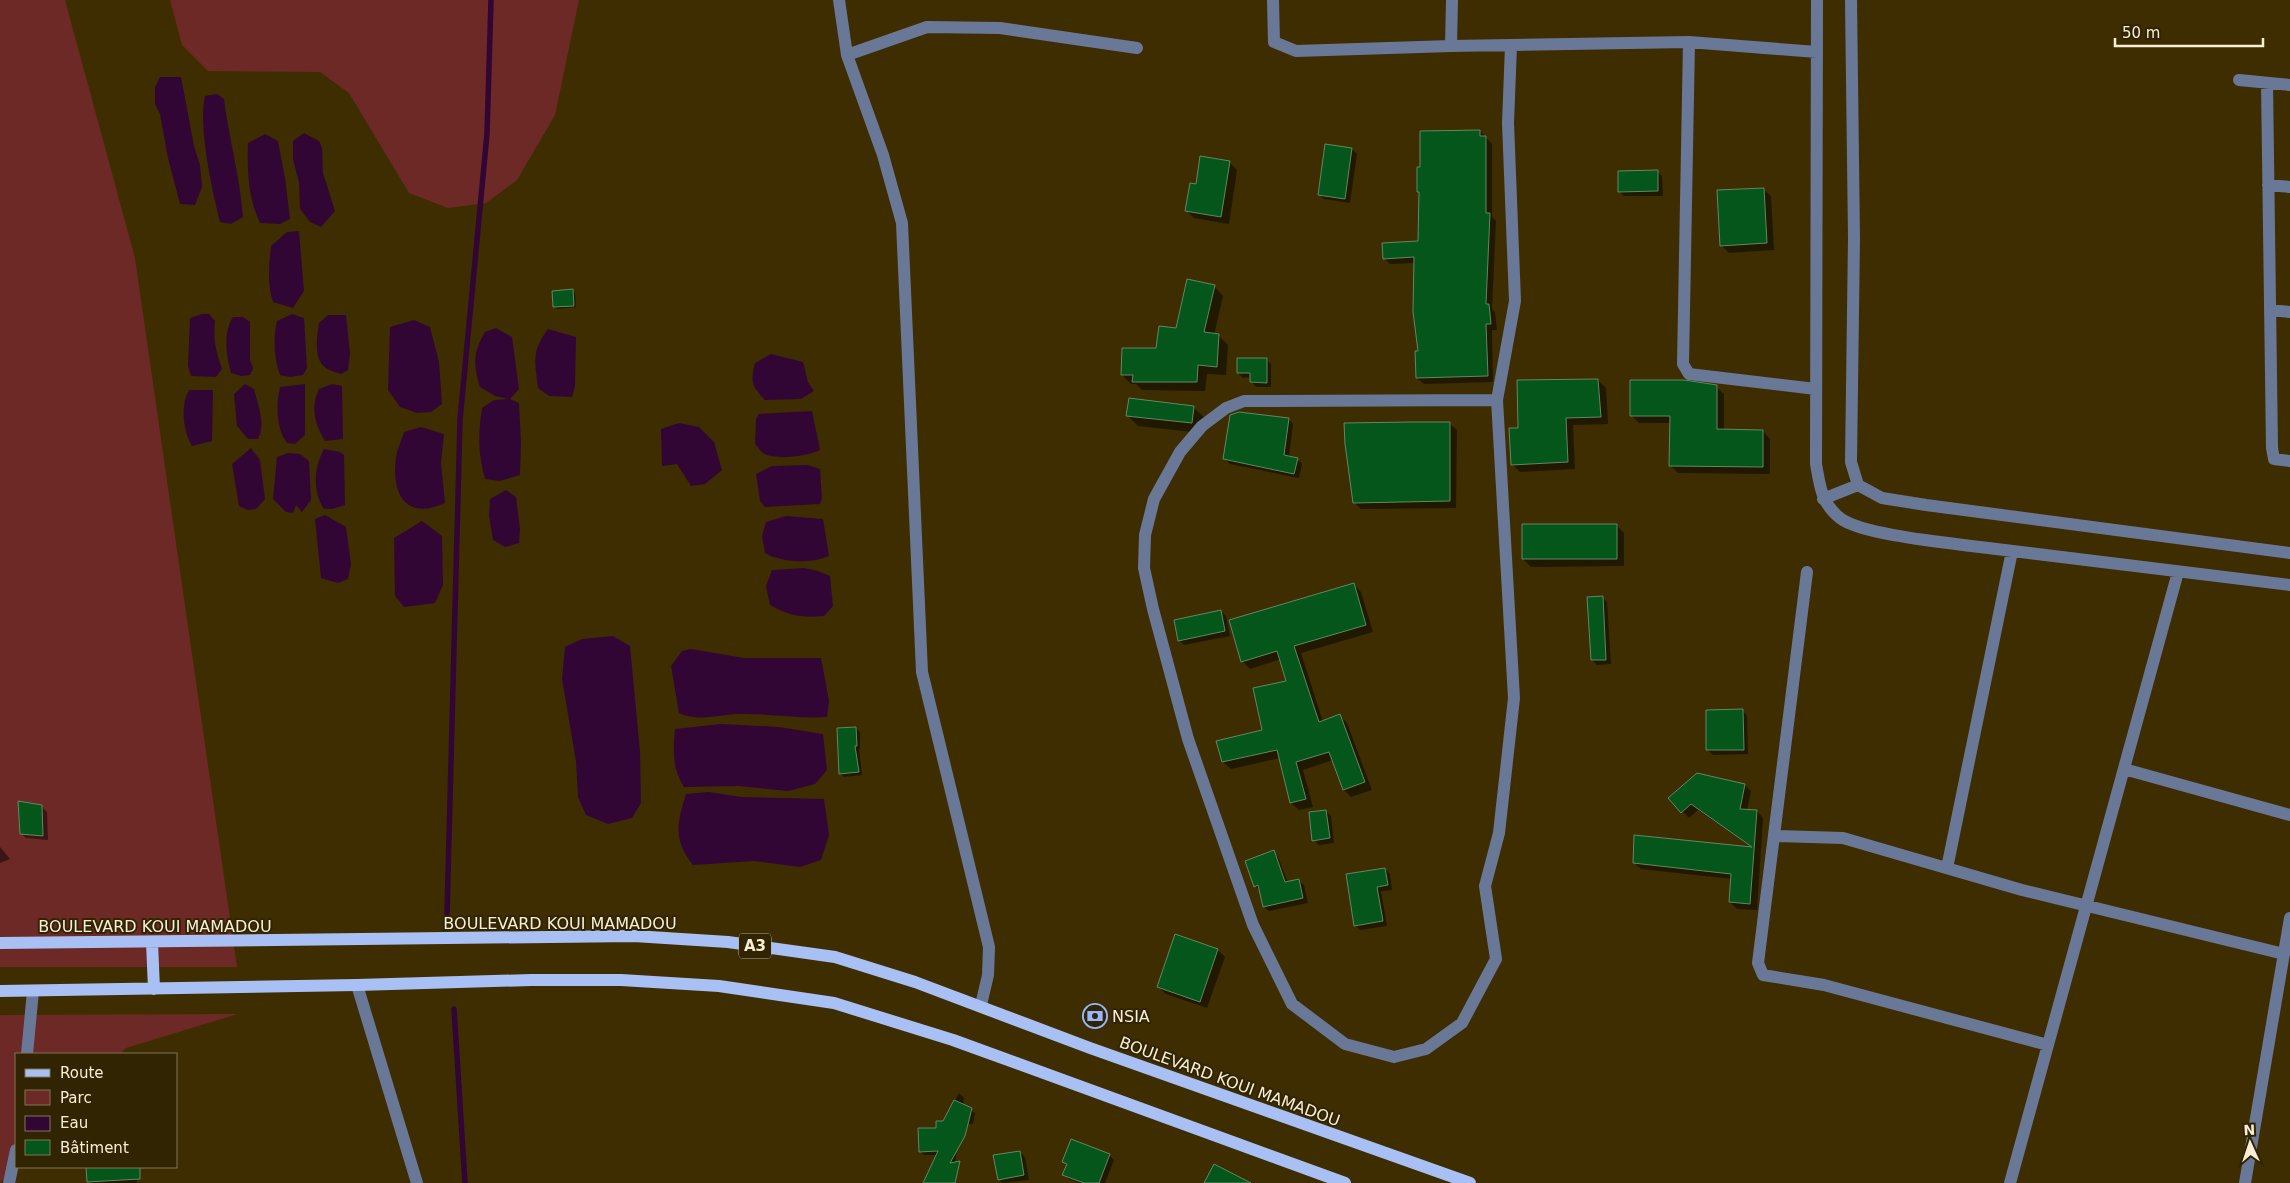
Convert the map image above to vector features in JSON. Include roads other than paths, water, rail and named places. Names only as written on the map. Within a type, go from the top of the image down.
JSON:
[{"type":"main road","name":"BOULEVARD KOUI MAMADOU","points":[[0,943],[634,936],[728,942],[835,957],[981,1005],[1099,1052],[1470,1183]]},
{"type":"main road","points":[[152,942],[154,989]]},
{"type":"main road","points":[[0,991],[622,980],[719,986],[834,1003],[953,1040],[1345,1183]]},
{"type":"street","points":[[840,0],[847,56],[883,155],[902,223],[922,672],[989,947],[988,975],[981,1005]]},
{"type":"street","points":[[1273,0],[1274,42],[1296,51],[1689,42],[1817,52]]},
{"type":"street","points":[[1451,46],[1452,0]]},
{"type":"street","points":[[1817,0],[1816,464],[1823,499],[1840,519],[1869,530],[2012,551],[2290,585]]},
{"type":"street","points":[[1851,0],[1854,238],[1851,462],[1858,485],[1882,498],[2290,553]]},
{"type":"street","points":[[847,56],[927,26],[1000,28],[1138,48]]},
{"type":"street","points":[[1689,42],[1683,364],[1689,374],[1816,389]]},
{"type":"street","points":[[1497,400],[1244,401],[1226,408],[1202,426],[1180,452],[1154,499],[1145,534],[1144,568],[1188,740],[1253,925],[1292,1004],[1345,1044],[1394,1057],[1426,1049],[1462,1023],[1496,959],[1485,886],[1499,833],[1514,698],[1497,400],[1515,301],[1508,123],[1511,46]]},
{"type":"street","points":[[2239,80],[2290,85]]},
{"type":"street","points":[[2267,83],[2272,448],[2274,459],[2290,461]]},
{"type":"street","points":[[2268,185],[2290,187]]},
{"type":"street","points":[[2270,310],[2290,312]]},
{"type":"street","points":[[1823,499],[1858,485]]},
{"type":"street","points":[[1947,868],[2012,551]]},
{"type":"street","points":[[1807,572],[1758,963],[1762,975],[1824,985],[2048,1045]]},
{"type":"street","points":[[2010,1183],[2178,572]]},
{"type":"street","points":[[2124,769],[2290,815]]},
{"type":"street","points":[[1774,836],[1843,838],[2086,906],[2284,954]]},
{"type":"street","points":[[2246,1183],[2290,918]]},
{"type":"street","points":[[357,985],[417,1183]]},
{"type":"street","points":[[27,1053],[32,991]]},
{"type":"street","points":[[9,1183],[15,1155]]},
{"type":"water","points":[[160,77],[181,77],[194,146],[200,165],[202,187],[195,205],[180,204],[168,158],[160,114],[155,104],[155,87]]},
{"type":"water","points":[[217,94],[224,99],[242,202],[243,217],[231,224],[220,222],[210,176],[203,124],[205,96]]},
{"type":"water","points":[[304,133],[319,141],[322,148],[323,173],[335,211],[321,227],[310,222],[300,209],[299,183],[293,159],[293,141]]},
{"type":"water","points":[[265,134],[278,141],[285,178],[290,219],[280,224],[260,223],[251,194],[248,174],[248,143]]},
{"type":"water","points":[[299,231],[304,291],[293,308],[273,302],[269,281],[271,246],[287,232]]},
{"type":"water","points":[[209,314],[215,321],[214,335],[222,369],[216,377],[191,376],[188,366],[190,318]]},
{"type":"water","points":[[292,314],[304,318],[307,368],[303,375],[290,377],[280,375],[276,362],[275,341],[277,321]]},
{"type":"water","points":[[328,315],[346,315],[350,354],[348,370],[341,374],[326,368],[319,359],[317,341],[319,323]]},
{"type":"water","points":[[233,317],[243,317],[250,322],[250,360],[253,368],[250,375],[241,376],[231,373],[226,344],[228,330]]},
{"type":"water","points":[[414,320],[430,327],[439,362],[442,404],[431,412],[417,413],[400,407],[388,390],[390,327]]},
{"type":"water","points":[[496,328],[512,337],[519,389],[510,399],[519,403],[521,443],[520,475],[500,481],[485,479],[479,444],[480,427],[482,408],[494,400],[508,399],[495,396],[480,387],[475,365],[476,352],[481,339],[485,332]]},
{"type":"water","points":[[548,329],[576,337],[575,386],[572,397],[549,396],[538,388],[535,364],[537,351]]},
{"type":"water","points":[[771,354],[803,362],[808,382],[814,391],[801,399],[765,400],[753,383],[753,375],[755,363]]},
{"type":"water","points":[[245,384],[254,389],[259,408],[261,427],[258,439],[248,439],[237,426],[234,394]]},
{"type":"water","points":[[305,384],[305,435],[295,444],[287,443],[281,431],[278,416],[280,387]]},
{"type":"water","points":[[332,384],[342,386],[343,439],[325,441],[316,422],[314,409],[319,389]]},
{"type":"water","points":[[189,390],[213,390],[212,441],[192,446],[186,433],[184,418],[184,403]]},
{"type":"water","points":[[812,411],[820,450],[799,456],[775,457],[763,453],[755,444],[756,419],[759,414]]},
{"type":"water","points":[[679,423],[699,427],[714,442],[722,470],[705,484],[691,486],[677,464],[662,466],[661,429]]},
{"type":"water","points":[[421,427],[444,434],[441,463],[445,503],[431,508],[420,509],[404,501],[396,483],[395,471],[397,455],[404,432]]},
{"type":"water","points":[[251,448],[260,460],[265,499],[256,509],[248,510],[239,506],[232,464]]},
{"type":"water","points":[[324,449],[340,452],[344,455],[345,505],[332,509],[324,509],[316,487],[316,471]]},
{"type":"water","points":[[288,453],[300,454],[309,461],[311,500],[302,512],[296,505],[293,513],[286,512],[273,499],[277,457]]},
{"type":"water","points":[[808,465],[820,469],[822,498],[820,504],[765,507],[760,501],[756,474],[772,466]]},
{"type":"water","points":[[506,490],[516,497],[520,529],[519,543],[505,547],[493,540],[489,516],[490,499]]},
{"type":"water","points":[[325,515],[346,527],[351,564],[348,579],[338,583],[321,578],[315,519]]},
{"type":"water","points":[[786,516],[823,519],[829,556],[822,559],[797,561],[780,559],[765,553],[762,536],[766,522]]},
{"type":"water","points":[[422,521],[442,536],[443,585],[435,603],[404,607],[395,596],[394,538]]},
{"type":"water","points":[[804,568],[830,576],[833,606],[824,616],[809,617],[796,615],[784,612],[770,605],[766,586],[772,570]]},
{"type":"water","points":[[613,636],[630,646],[640,752],[641,803],[632,818],[608,824],[586,815],[578,797],[576,761],[562,679],[565,647],[582,639]]},
{"type":"water","points":[[691,649],[744,658],[821,658],[829,701],[827,717],[737,714],[700,718],[679,713],[671,666],[682,651]]},
{"type":"water","points":[[721,724],[779,727],[823,734],[827,770],[815,784],[788,791],[738,786],[684,787],[675,766],[675,729]]},
{"type":"water","points":[[709,792],[741,797],[824,799],[829,835],[821,860],[800,867],[754,861],[693,865],[682,848],[679,831],[680,814],[686,794]]},
{"type":"waterway","points":[[447,913],[460,420],[487,134],[491,0]]},
{"type":"waterway","points":[[454,1009],[465,1183]]},
{"type":"place","name":"NSIA","points":[[1095,1016]]}]
